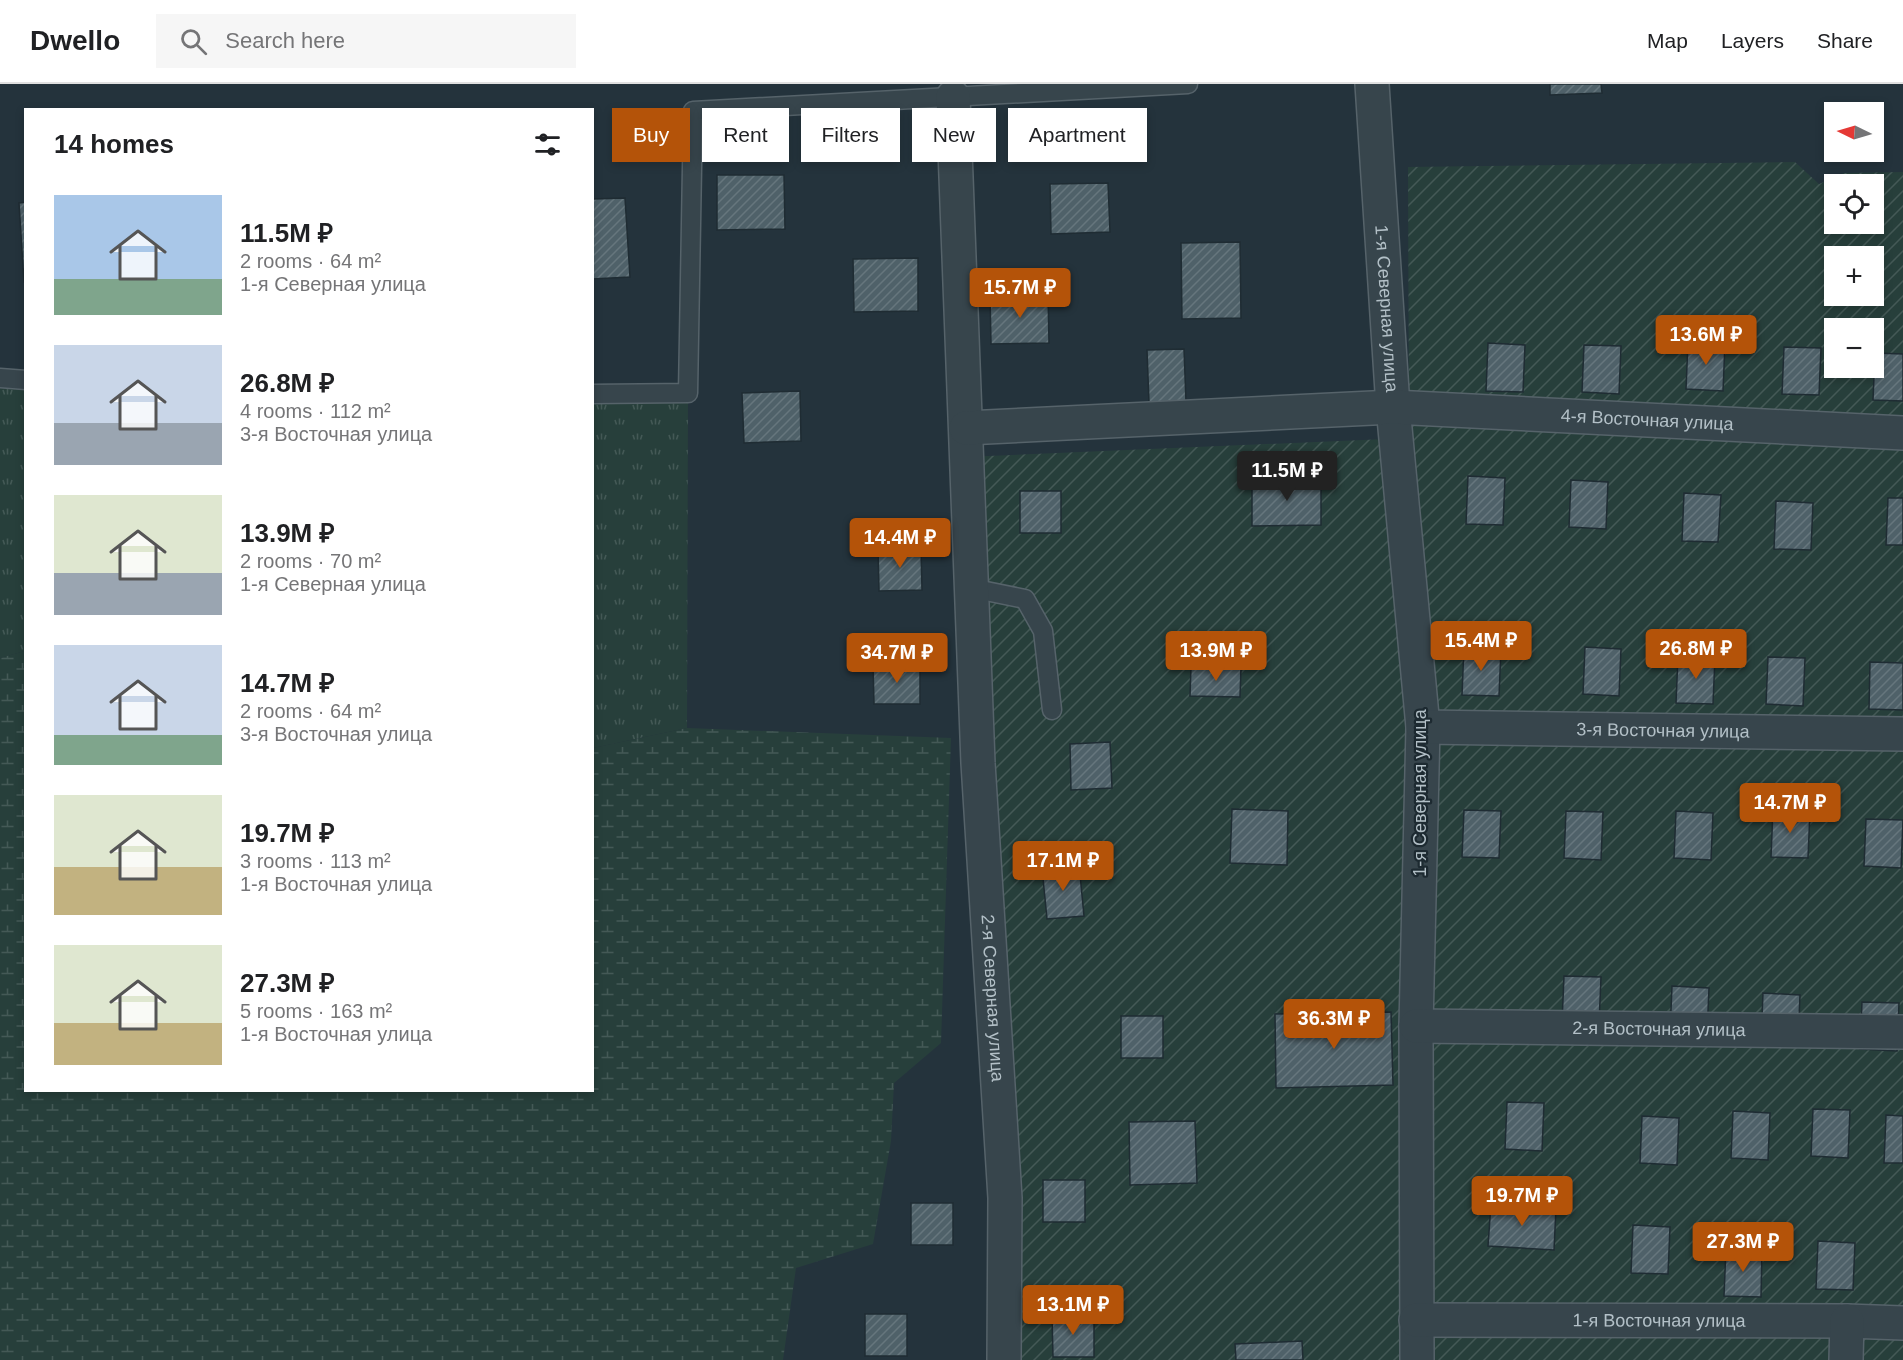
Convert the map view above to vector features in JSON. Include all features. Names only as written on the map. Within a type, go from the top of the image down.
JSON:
[{"type":"street","name":"1-я Северная улица","points":[[1372,84],[1393,407],[1423,727],[1416,1026],[1417,1360]]},
{"type":"street","name":"2-я Северная улица","points":[[953,97],[978,774],[1005,1198],[1004,1360]]},
{"type":"street","name":"4-я Восточная улица","points":[[966,428],[1393,407],[1903,433]]},
{"type":"street","name":"3-я Восточная улица","points":[[1423,727],[1903,734]]},
{"type":"street","name":"2-я Восточная улица","points":[[1416,1026],[1903,1032]]},
{"type":"street","name":"1-я Восточная улица","points":[[1416,1320],[1903,1323]]},
{"type":"street","points":[[1846,1321],[1846,1360]]},
{"type":"lane","points":[[594,394],[688,393],[693,111],[1188,84]]},
{"type":"lane","points":[[0,378],[24,380]]},
{"type":"lane","points":[[971,588],[1025,599],[1043,631],[1052,710]]},
{"type":"green space","points":[[1795,162],[1819,184],[1824,182],[1824,234],[1884,234],[1884,174],[1842,174],[1903,172],[1903,1360],[1006,1360],[964,457],[1409,438],[1408,167]]},
{"type":"green space","points":[[0,378],[24,380],[24,651],[0,658]]},
{"type":"green space","points":[[688,393],[687,728],[594,748],[594,394]]},
{"type":"green space","points":[[24,651],[24,1092],[594,1092],[594,748],[687,728],[951,738],[941,1043],[894,1083],[891,1141],[873,1244],[796,1268],[783,1360],[0,1360],[0,658]]},
{"type":"building","points":[[1550,84],[1601,84],[1602,93],[1550,95]]},
{"type":"building","points":[[717,175],[784,175],[785,229],[717,230]]},
{"type":"building","points":[[1108,183],[1110,232],[1051,234],[1050,184]]},
{"type":"building","points":[[625,198],[630,277],[594,279],[594,199]]},
{"type":"building","points":[[24,202],[24,282],[19,203]]},
{"type":"building","points":[[1240,242],[1241,318],[1182,319],[1181,243]]},
{"type":"building","points":[[918,258],[918,311],[854,312],[853,259]]},
{"type":"building","points":[[1048,293],[1049,343],[991,344],[990,295]]},
{"type":"building","points":[[1688,342],[1725,343],[1723,391],[1686,389]]},
{"type":"building","points":[[1488,343],[1525,345],[1523,392],[1486,391]]},
{"type":"building","points":[[1584,345],[1621,346],[1619,394],[1582,392]]},
{"type":"building","points":[[1784,347],[1821,348],[1819,395],[1782,394]]},
{"type":"building","points":[[1184,349],[1186,402],[1149,403],[1147,350]]},
{"type":"building","points":[[1884,353],[1903,354],[1903,401],[1873,400],[1874,378],[1884,378]]},
{"type":"building","points":[[800,391],[801,441],[744,443],[742,393]]},
{"type":"building","points":[[1468,476],[1505,478],[1503,525],[1466,524]]},
{"type":"building","points":[[1321,478],[1321,525],[1252,526],[1252,480]]},
{"type":"building","points":[[1571,480],[1608,482],[1606,529],[1569,527]]},
{"type":"building","points":[[1020,491],[1061,491],[1061,533],[1020,533]]},
{"type":"building","points":[[1684,493],[1721,495],[1718,542],[1682,541]]},
{"type":"building","points":[[1888,498],[1903,498],[1903,545],[1886,545]]},
{"type":"building","points":[[1776,501],[1813,503],[1811,550],[1774,549]]},
{"type":"building","points":[[921,548],[922,590],[879,591],[878,549]]},
{"type":"building","points":[[1464,647],[1501,649],[1499,696],[1462,695]]},
{"type":"building","points":[[1585,647],[1621,649],[1619,696],[1583,694]]},
{"type":"building","points":[[1678,656],[1715,657],[1713,704],[1676,703]]},
{"type":"building","points":[[1768,657],[1805,658],[1803,706],[1766,704]]},
{"type":"building","points":[[1870,662],[1903,663],[1903,710],[1869,709]]},
{"type":"building","points":[[873,664],[920,664],[920,704],[874,704]]},
{"type":"building","points":[[1191,667],[1241,668],[1240,697],[1190,696]]},
{"type":"building","points":[[1110,742],[1112,788],[1071,790],[1070,744]]},
{"type":"building","points":[[1232,809],[1288,811],[1287,865],[1230,863]]},
{"type":"building","points":[[1773,809],[1810,811],[1808,858],[1771,857]]},
{"type":"building","points":[[1464,810],[1501,811],[1499,858],[1462,857]]},
{"type":"building","points":[[1566,811],[1603,812],[1601,860],[1564,858]]},
{"type":"building","points":[[1676,811],[1713,813],[1711,860],[1674,858]]},
{"type":"building","points":[[1866,819],[1903,820],[1901,868],[1864,866]]},
{"type":"building","points":[[1079,864],[1084,916],[1047,919],[1042,868]]},
{"type":"building","points":[[1564,976],[1601,977],[1599,1025],[1562,1023]]},
{"type":"building","points":[[1672,986],[1709,988],[1707,1035],[1670,1034]]},
{"type":"building","points":[[1763,993],[1800,995],[1798,1042],[1761,1041]]},
{"type":"building","points":[[1862,1002],[1899,1003],[1897,1051],[1860,1049]]},
{"type":"building","points":[[1391,1012],[1393,1085],[1276,1088],[1275,1014]]},
{"type":"building","points":[[1121,1016],[1163,1016],[1163,1058],[1121,1058]]},
{"type":"building","points":[[1507,1102],[1544,1103],[1542,1151],[1505,1149]]},
{"type":"building","points":[[1813,1109],[1850,1110],[1848,1158],[1811,1156]]},
{"type":"building","points":[[1733,1111],[1770,1113],[1768,1160],[1731,1158]]},
{"type":"building","points":[[1886,1115],[1903,1116],[1903,1163],[1884,1163]]},
{"type":"building","points":[[1642,1116],[1679,1118],[1677,1165],[1640,1163]]},
{"type":"building","points":[[1195,1121],[1197,1183],[1130,1185],[1129,1122]]},
{"type":"building","points":[[1043,1180],[1085,1180],[1085,1222],[1043,1222]]},
{"type":"building","points":[[911,1203],[953,1203],[953,1245],[911,1245]]},
{"type":"building","points":[[1491,1204],[1556,1208],[1554,1250],[1488,1246]]},
{"type":"building","points":[[1633,1225],[1670,1227],[1668,1274],[1631,1273]]},
{"type":"building","points":[[1818,1241],[1855,1243],[1853,1290],[1816,1289]]},
{"type":"building","points":[[1726,1248],[1762,1250],[1761,1297],[1724,1296]]},
{"type":"building","points":[[865,1314],[907,1314],[907,1356],[865,1356]]},
{"type":"building","points":[[1052,1315],[1094,1315],[1094,1357],[1053,1357]]},
{"type":"building","points":[[1302,1341],[1303,1360],[1236,1360],[1235,1344]]}]
